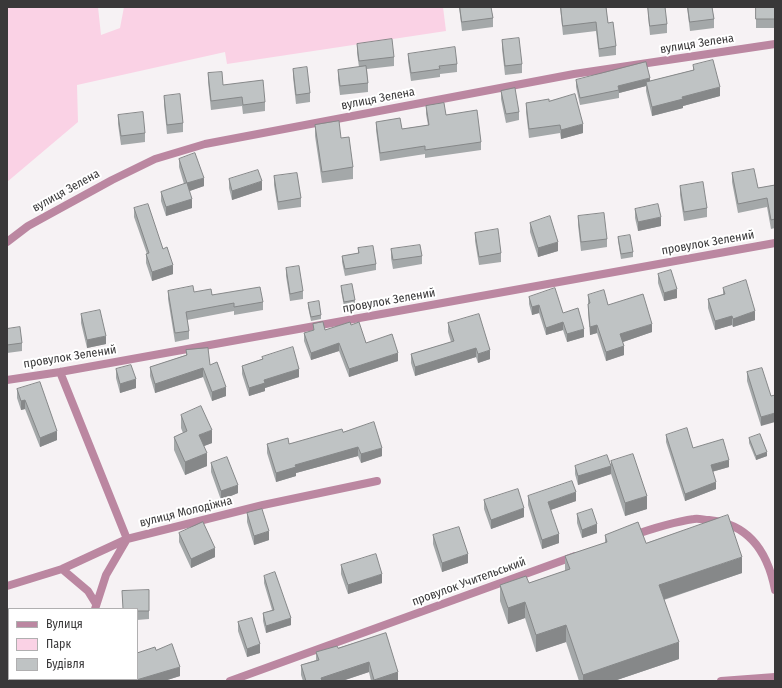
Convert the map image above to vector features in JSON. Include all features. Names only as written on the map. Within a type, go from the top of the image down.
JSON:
[{"type":"street","name":"вулиця Зелена","points":[[7,242],[28,226],[126,173],[155,159],[205,144],[574,74],[775,44]]},
{"type":"street","name":"провулок Зелений","points":[[7,380],[60,372],[775,243]]},
{"type":"street","points":[[60,372],[127,539],[106,575],[95,607]]},
{"type":"street","name":"вулиця Молодіжна","points":[[7,586],[62,569],[127,539],[262,505],[377,481]]},
{"type":"street","points":[[624,539],[695,519],[719,521],[736,527],[752,537],[764,555],[772,573],[775,590]]},
{"type":"street","name":"провулок Учительський","points":[[230,681],[586,552]]},
{"type":"street","points":[[62,569],[76,579],[88,592],[95,607]]},
{"type":"street","points":[[721,681],[775,677]]},
{"type":"green space","points":[[7,7],[98,7],[101,35],[120,28],[124,7],[443,7],[446,31],[227,64],[225,52],[77,85],[78,122],[7,182]]},
{"type":"building","points":[[460,7],[491,7],[493,18],[462,22]]},
{"type":"building","points":[[561,7],[606,7],[608,23],[613,22],[616,46],[599,49],[596,22],[563,26]]},
{"type":"building","points":[[648,7],[665,7],[667,24],[650,26]]},
{"type":"building","points":[[688,7],[712,7],[714,19],[690,22]]},
{"type":"building","points":[[756,7],[775,7],[775,19],[756,19]]},
{"type":"building","points":[[519,38],[522,64],[505,66],[502,40]]},
{"type":"building","points":[[392,39],[394,57],[359,61],[357,44]]},
{"type":"building","points":[[455,47],[457,64],[439,66],[440,69],[411,73],[408,54]]},
{"type":"building","points":[[713,60],[720,87],[652,107],[646,82],[694,70],[693,65]]},
{"type":"building","points":[[646,62],[650,78],[618,86],[619,90],[580,98],[576,80]]},
{"type":"building","points":[[366,66],[368,83],[340,86],[338,70]]},
{"type":"building","points":[[307,67],[310,93],[296,95],[293,69]]},
{"type":"building","points":[[222,72],[223,85],[263,80],[265,102],[243,105],[242,97],[211,101],[208,73]]},
{"type":"building","points":[[515,88],[519,112],[506,114],[501,91]]},
{"type":"building","points":[[180,94],[183,123],[167,125],[164,96]]},
{"type":"building","points":[[575,94],[583,124],[561,130],[560,125],[529,129],[526,103],[549,99],[549,101]]},
{"type":"building","points":[[444,103],[446,115],[477,110],[481,142],[425,150],[425,146],[380,153],[376,122],[400,118],[402,129],[429,125],[426,106]]},
{"type":"building","points":[[143,112],[145,133],[121,136],[118,115]]},
{"type":"building","points":[[339,121],[341,138],[349,137],[353,167],[322,172],[315,125]]},
{"type":"building","points":[[195,153],[204,178],[187,183],[179,159]]},
{"type":"building","points":[[754,169],[758,188],[775,185],[775,219],[771,220],[767,198],[738,204],[732,173]]},
{"type":"building","points":[[258,170],[262,181],[232,191],[229,179]]},
{"type":"building","points":[[297,173],[301,198],[278,202],[274,176]]},
{"type":"building","points":[[703,182],[707,208],[684,212],[680,186]]},
{"type":"building","points":[[187,183],[192,199],[166,207],[161,192]]},
{"type":"building","points":[[148,204],[163,249],[167,247],[173,265],[152,272],[146,254],[149,253],[134,208]]},
{"type":"building","points":[[658,204],[661,217],[638,222],[635,209]]},
{"type":"building","points":[[604,213],[607,239],[581,242],[578,216]]},
{"type":"building","points":[[550,216],[558,242],[538,248],[530,223]]},
{"type":"building","points":[[498,229],[501,253],[479,257],[475,233]]},
{"type":"building","points":[[630,235],[633,252],[621,254],[618,237]]},
{"type":"building","points":[[420,245],[422,256],[393,260],[391,249]]},
{"type":"building","points":[[373,246],[376,264],[345,269],[342,256],[359,253],[358,248]]},
{"type":"building","points":[[299,266],[303,291],[290,294],[286,268]]},
{"type":"building","points":[[671,270],[677,289],[664,293],[658,274]]},
{"type":"building","points":[[746,280],[755,311],[733,319],[732,316],[715,321],[708,299],[725,294],[723,288]]},
{"type":"building","points":[[352,284],[355,300],[344,302],[341,286]]},
{"type":"building","points":[[193,286],[194,292],[211,289],[212,295],[260,287],[263,302],[234,307],[234,303],[186,312],[189,331],[175,333],[168,291]]},
{"type":"building","points":[[555,288],[563,313],[578,308],[584,329],[567,334],[563,322],[546,328],[539,305],[532,307],[529,297]]},
{"type":"building","points":[[604,290],[608,305],[643,294],[652,324],[620,334],[624,346],[606,352],[597,325],[590,327],[588,304],[590,303],[588,295]]},
{"type":"building","points":[[319,301],[321,315],[311,317],[308,303]]},
{"type":"building","points":[[100,310],[106,336],[87,340],[81,314]]},
{"type":"building","points":[[479,314],[490,350],[478,354],[476,348],[415,367],[411,354],[454,341],[448,323]]},
{"type":"building","points":[[323,322],[325,330],[350,322],[351,325],[359,322],[366,343],[392,334],[398,353],[349,369],[339,343],[311,353],[304,333],[314,330],[313,324]]},
{"type":"building","points":[[20,327],[22,343],[7,345],[7,329]]},
{"type":"building","points":[[293,347],[299,369],[264,380],[265,383],[249,388],[242,366],[263,359],[262,357]]},
{"type":"building","points":[[208,348],[210,365],[217,362],[226,387],[212,392],[203,368],[155,384],[150,367],[187,355],[186,350]]},
{"type":"building","points":[[131,365],[136,379],[120,384],[116,369]]},
{"type":"building","points":[[762,368],[771,396],[775,395],[775,413],[761,417],[747,372]]},
{"type":"building","points":[[40,382],[57,431],[40,438],[25,400],[21,401],[17,389]]},
{"type":"building","points":[[201,406],[212,430],[199,435],[207,453],[185,462],[174,437],[187,431],[181,415]]},
{"type":"building","points":[[374,422],[382,448],[361,454],[358,447],[295,465],[296,467],[276,473],[267,444],[288,438],[289,444],[342,429],[343,432]]},
{"type":"building","points":[[687,428],[693,448],[723,439],[729,460],[711,465],[716,482],[685,494],[666,435]]},
{"type":"building","points":[[760,434],[767,452],[756,456],[749,438]]},
{"type":"building","points":[[633,454],[647,496],[625,503],[611,461]]},
{"type":"building","points":[[607,455],[611,466],[578,476],[575,466]]},
{"type":"building","points":[[227,457],[238,485],[221,491],[211,463]]},
{"type":"building","points":[[572,481],[576,492],[548,502],[559,534],[542,540],[528,496]]},
{"type":"building","points":[[518,489],[524,508],[491,520],[484,500]]},
{"type":"building","points":[[262,509],[269,531],[254,536],[247,513]]},
{"type":"building","points":[[592,509],[597,524],[582,530],[577,514]]},
{"type":"building","points":[[728,515],[742,557],[659,585],[679,642],[583,675],[566,625],[536,635],[525,602],[508,608],[500,585],[526,576],[529,583],[570,569],[565,556],[607,542],[605,535],[638,522],[646,543]]},
{"type":"building","points":[[203,522],[215,548],[191,559],[179,533]]},
{"type":"building","points":[[459,527],[468,554],[442,563],[433,535]]},
{"type":"building","points":[[376,554],[382,574],[348,585],[341,565]]},
{"type":"building","points":[[275,572],[291,618],[266,626],[263,613],[274,610],[264,576]]},
{"type":"building","points":[[149,590],[149,611],[138,611],[138,608],[123,608],[122,591]]},
{"type":"building","points":[[252,618],[260,644],[247,649],[238,622]]},
{"type":"building","points":[[386,633],[398,672],[374,680],[369,662],[321,678],[322,681],[306,681],[301,665],[319,660],[316,652],[337,646],[338,648]]},
{"type":"building","points":[[172,644],[180,667],[138,680],[138,653],[155,647],[156,650]]}]
